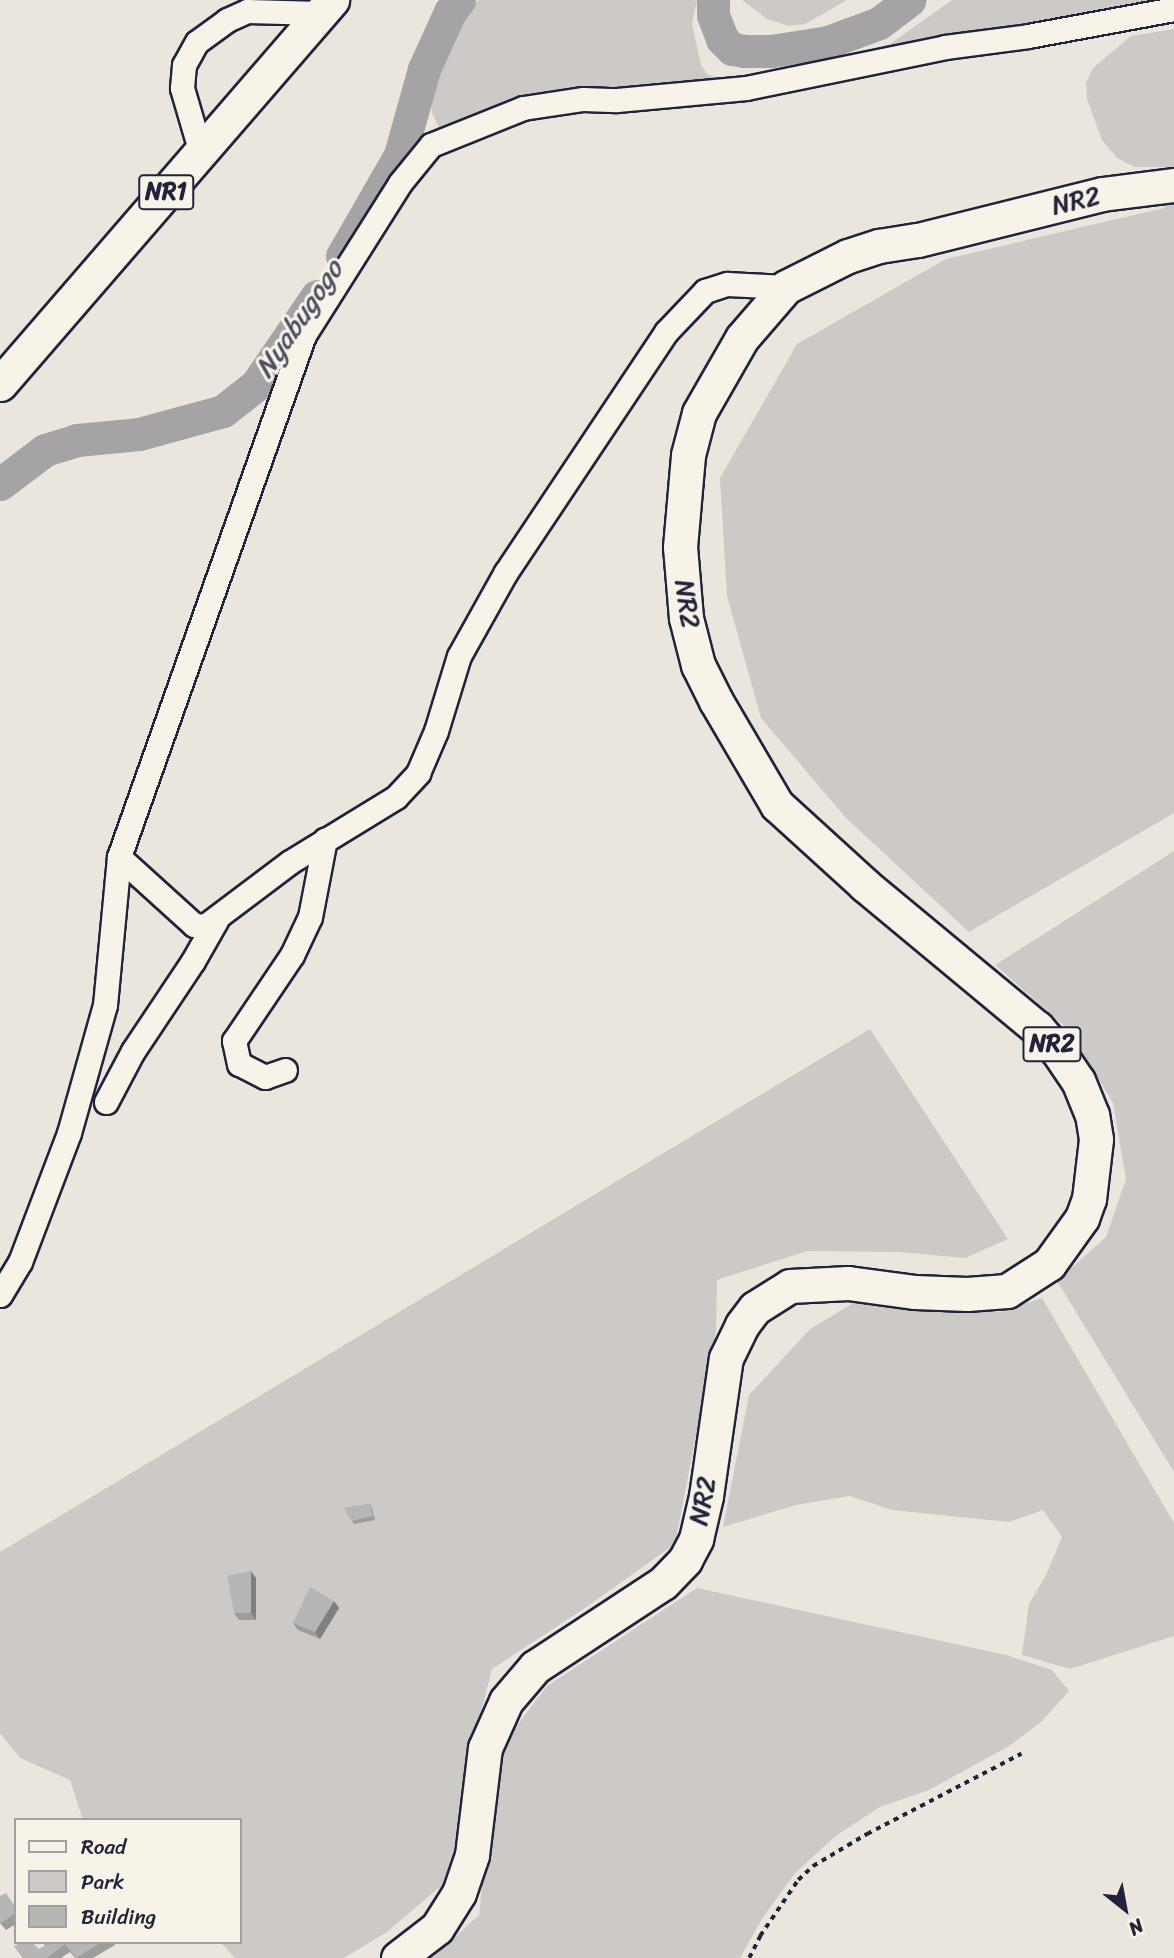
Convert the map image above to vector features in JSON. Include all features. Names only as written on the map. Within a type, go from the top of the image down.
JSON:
[{"type":"highway","name":"NR1","points":[[0,384],[326,6]]},
{"type":"highway","name":"NR2","points":[[398,1958],[437,1928],[460,1894],[472,1855],[485,1748],[506,1701],[535,1668],[663,1583],[685,1560],[696,1539],[706,1496],[726,1358],[742,1325],[755,1308],[790,1286],[848,1283],[915,1292],[967,1294],[1007,1291],[1049,1264],[1082,1218],[1089,1199],[1096,1139],[1092,1115],[1079,1081],[1060,1054],[1037,1028],[865,885],[777,804],[755,770],[698,665],[686,618],[680,547],[688,456],[699,413],[742,338],[786,287],[848,256],[879,246],[1003,220],[1102,194],[1174,186]]},
{"type":"street","points":[[201,153],[182,88],[184,65],[197,42],[227,20],[247,11],[326,6]]},
{"type":"street","points":[[0,1295],[20,1262],[69,1133],[105,1005],[118,857],[304,335],[400,183],[431,145],[523,108],[583,99],[617,100],[746,88],[945,47],[1028,36],[1174,9]]},
{"type":"street","points":[[118,857],[194,925],[205,926],[217,919],[240,897],[325,839],[396,797],[418,773],[459,656],[506,572],[648,357],[673,324],[705,291],[727,284],[786,287]]},
{"type":"street","points":[[285,1070],[265,1077],[239,1064],[234,1041],[292,955],[310,917],[325,839]]},
{"type":"street","points":[[106,1102],[133,1051],[193,961],[217,919]]},
{"type":"path","points":[[749,1958],[760,1936],[798,1880],[813,1866],[867,1834],[1021,1754]]},
{"type":"green space","points":[[479,0],[697,0],[692,24],[701,65],[707,74],[731,83],[452,132],[439,127],[432,113],[429,83],[434,63],[468,9]]},
{"type":"green space","points":[[742,0],[847,0],[805,24],[789,26],[767,19]]},
{"type":"green space","points":[[952,0],[1174,0],[799,74],[824,53],[844,57],[890,44]]},
{"type":"green space","points":[[1174,29],[1174,167],[1134,167],[1117,158],[1102,140],[1087,99],[1086,83],[1093,68],[1131,36]]},
{"type":"green space","points":[[1174,186],[1174,813],[969,932],[846,818],[761,718],[727,596],[720,478],[797,344],[946,259],[1164,208]]},
{"type":"green space","points":[[1174,851],[1174,1472],[1057,1281],[1106,1237],[1126,1179],[1113,1103],[1069,1030],[995,965]]},
{"type":"green space","points":[[870,1029],[1008,1239],[965,1258],[899,1252],[807,1251],[717,1280],[716,1331],[675,1544],[492,1669],[471,1752],[449,1879],[387,1932],[344,1958],[235,1958],[222,1944],[242,1944],[242,1818],[82,1818],[70,1780],[20,1758],[0,1733],[0,1552]]},
{"type":"green space","points":[[1042,1298],[1174,1523],[1174,1636],[1070,1669],[1022,1655],[1029,1604],[1046,1575],[1062,1537],[1043,1510],[1009,1522],[892,1510],[850,1496],[796,1505],[723,1527],[749,1395],[810,1329],[860,1299],[1001,1312]]},
{"type":"green space","points":[[697,1588],[1006,1655],[1052,1670],[1069,1691],[1041,1722],[1009,1746],[929,1790],[880,1807],[837,1835],[795,1873],[762,1919],[740,1958],[432,1958],[479,1915],[486,1845],[478,1788],[506,1740],[547,1686]]},
{"type":"building","points":[[370,1504],[373,1516],[351,1521],[344,1508]]},
{"type":"building","points":[[251,1571],[251,1613],[234,1613],[227,1576]]},
{"type":"building","points":[[310,1587],[334,1601],[315,1632],[293,1623]]},
{"type":"building","points":[[6,1893],[14,1905],[14,1914],[1,1923],[0,1921],[0,1896]]},
{"type":"building","points":[[34,1944],[39,1949],[49,1944],[65,1944],[47,1958],[24,1958],[14,1946]]},
{"type":"building","points":[[65,1944],[99,1944],[76,1958]]},
{"type":"waterway","name":"Nyabugogo","points":[[342,256],[400,155],[424,69],[450,12],[459,0]]},
{"type":"waterway","name":"Nyabugogo","points":[[713,0],[713,15],[722,39],[732,49],[744,51],[771,51],[828,42],[879,23],[909,0]]},
{"type":"waterway","name":"Nyabugogo","points":[[0,484],[45,450],[77,440],[139,434],[223,411],[256,385],[317,296]]}]
